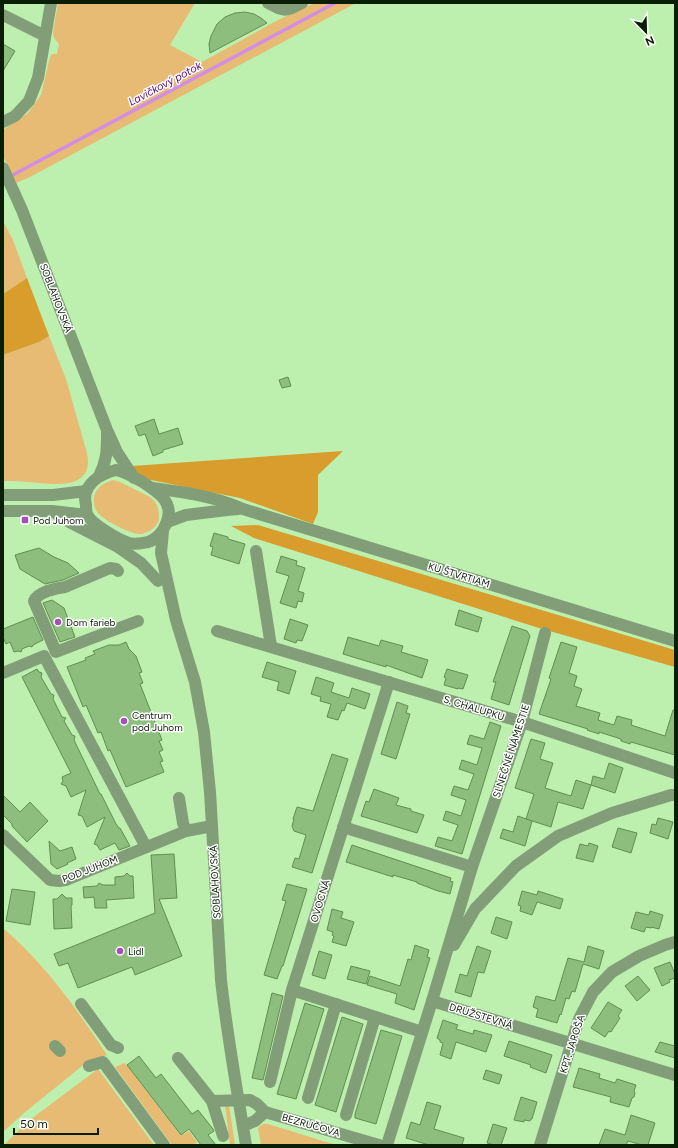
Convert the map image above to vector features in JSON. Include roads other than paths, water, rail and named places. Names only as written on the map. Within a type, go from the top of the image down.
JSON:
[{"type":"street","points":[[3,122],[15,116],[29,100],[38,78],[51,3]]},
{"type":"street","points":[[268,3],[281,10],[292,9],[302,3]]},
{"type":"street","points":[[3,15],[45,36]]},
{"type":"street","name":"SOBLAHOVSKÁ","points":[[3,168],[22,210],[107,430],[117,452],[134,478]]},
{"type":"street","points":[[107,430],[105,465],[99,476],[86,491],[85,498],[88,515],[101,529],[124,545]]},
{"type":"street","name":"KU ŠTVRTIAM","points":[[99,476],[116,470],[122,471],[160,494],[164,498],[167,505],[169,514],[165,526],[159,535],[149,541],[124,545]]},
{"type":"street","name":"KU ŠTVRTIAM","points":[[152,488],[204,496],[675,641]]},
{"type":"street","points":[[3,495],[53,494],[86,491]]},
{"type":"street","name":"KU ŠTVRTIAM","points":[[165,526],[186,515],[243,509]]},
{"type":"street","points":[[3,511],[52,511],[88,515]]},
{"type":"street","points":[[52,511],[71,523],[124,545]]},
{"type":"street","name":"SOBLAHOVSKÁ","points":[[165,526],[161,553],[176,620],[195,682],[204,732],[210,792],[221,980],[237,1100],[246,1145]]},
{"type":"street","name":"SOBLAHOVSKÁ","points":[[124,545],[143,556],[158,581],[176,620]]},
{"type":"street","points":[[256,550],[271,646]]},
{"type":"street","points":[[118,571],[110,568],[65,587],[57,588],[40,595],[34,600],[56,652],[138,622]]},
{"type":"street","name":"S. CHALUPKU","points":[[217,631],[522,722],[675,773]]},
{"type":"street","name":"SLNEČNÉ NÁMESTIE","points":[[432,1001],[472,867],[522,722],[545,633]]},
{"type":"street","points":[[3,673],[44,656],[146,847]]},
{"type":"street","name":"OVOCNÁ","points":[[270,1082],[292,990],[389,682]]},
{"type":"street","name":"SLNEČNÉ NÁMESTIE","points":[[444,962],[475,909],[516,866],[558,836],[612,812],[675,795]]},
{"type":"street","points":[[178,798],[186,831]]},
{"type":"street","name":"POD JUHOM","points":[[3,835],[50,880],[59,881],[66,880],[186,831],[212,826]]},
{"type":"street","points":[[343,828],[472,867]]},
{"type":"street","name":"KPT. JAROŠA","points":[[540,1145],[579,1019],[593,992],[612,972],[638,956],[675,942]]},
{"type":"street","points":[[292,990],[422,1032]]},
{"type":"street","points":[[387,1145],[432,1001]]},
{"type":"street","name":"DRUŽSTEVNÁ","points":[[432,1001],[675,1075]]},
{"type":"street","points":[[81,1004],[111,1045],[118,1048]]},
{"type":"street","points":[[308,1098],[336,1004]]},
{"type":"street","points":[[346,1115],[375,1017]]},
{"type":"street","points":[[178,1058],[212,1101],[222,1136]]},
{"type":"street","points":[[89,1066],[103,1062],[164,1145]]},
{"type":"street","name":"BEZRUČOVA","points":[[212,1101],[250,1100],[257,1104],[265,1112],[351,1141],[379,1145]]},
{"type":"street","points":[[242,1126],[255,1121],[265,1112]]},
{"type":"waterway","name":"Lavičkový potok","points":[[9,177],[335,3]]},
{"type":"place","name":"Pod Juhom","points":[[25,520]]},
{"type":"place","name":"Dom farieb","points":[[58,622]]},
{"type":"place","name":"Centrum pod Juhom","points":[[124,721]]},
{"type":"place","name":"Lidl","points":[[120,951]]}]
